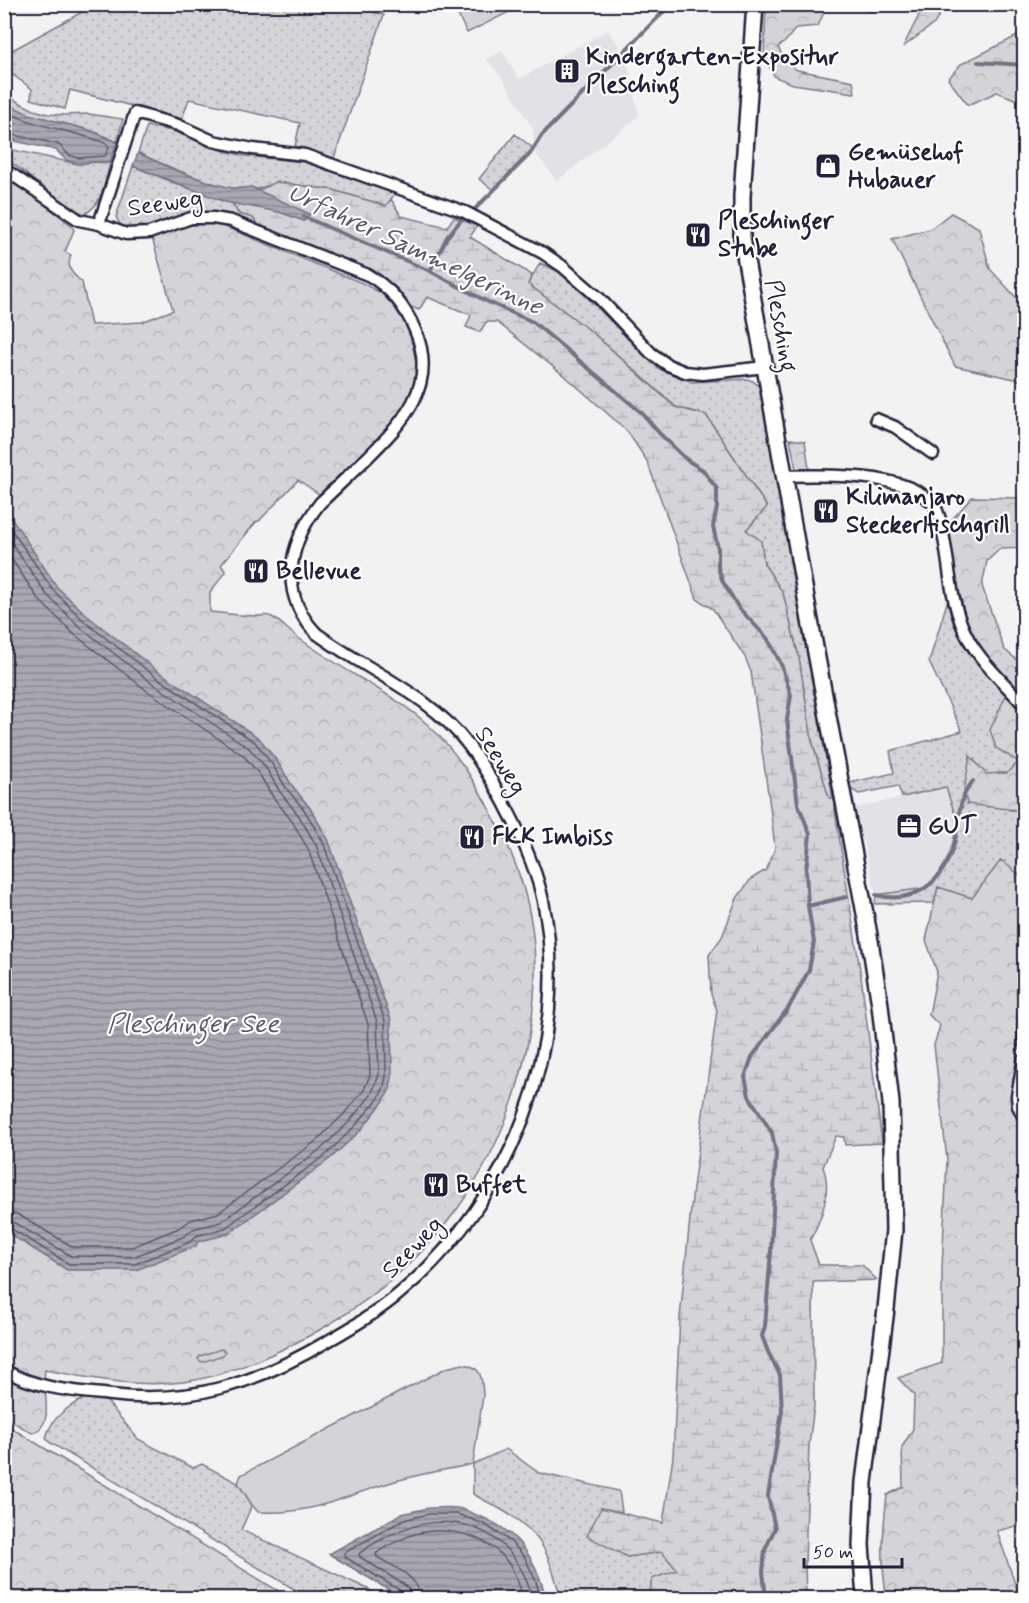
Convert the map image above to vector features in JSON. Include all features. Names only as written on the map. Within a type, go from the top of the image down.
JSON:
[{"type":"main road","name":"Plesching","points":[[755,4],[741,215],[748,273],[868,935],[880,1005],[891,1103],[894,1230],[864,1482],[861,1545],[865,1599]]},
{"type":"street","name":"Seeweg","points":[[99,224],[135,113],[178,125],[213,141],[253,150],[305,155],[465,212],[543,253],[562,266],[598,298],[651,353],[668,365],[685,372],[703,374],[765,367]]},
{"type":"street","name":"Seeweg","points":[[4,169],[79,220],[99,224],[126,234],[149,233],[191,218],[231,221],[368,275],[393,294],[411,320],[421,347],[422,363],[420,385],[414,401],[397,428],[320,503],[309,517],[296,544],[292,562],[294,599],[307,623],[316,633],[390,679],[426,705],[457,732],[480,763],[525,847],[540,888],[551,960],[549,1011],[539,1065],[525,1115],[502,1167],[468,1220],[433,1262],[399,1294],[375,1312],[326,1343],[286,1364],[232,1385],[190,1396],[130,1397],[61,1389],[25,1381],[4,1370]]},
{"type":"street","points":[[876,419],[896,427],[933,454]]},
{"type":"street","points":[[785,476],[865,478],[904,486],[923,494],[939,513],[950,581],[964,632],[981,658],[1024,705]]},
{"type":"street","points":[[1024,1015],[1024,1057],[1017,1096],[1018,1106],[1024,1118]]},
{"type":"shaded area","points":[[608,30],[626,58],[639,116],[557,181],[534,152],[533,129],[503,79],[486,59],[502,51],[519,79]]},
{"type":"shaded area","points":[[946,787],[957,824],[954,846],[942,869],[925,888],[876,895],[855,808]]},
{"type":"green space","points":[[348,4],[384,15],[334,158],[295,146],[300,123],[189,99],[182,119],[70,90],[65,109],[31,99],[32,89],[5,69],[5,54],[95,5]]},
{"type":"green space","points":[[453,5],[523,5],[467,33]]},
{"type":"green space","points":[[766,5],[827,5],[818,26],[796,28],[778,47],[785,61],[797,70],[853,81],[855,93],[793,84],[775,77],[764,57]]},
{"type":"green space","points":[[924,5],[944,5],[935,23],[903,47]]},
{"type":"green space","points":[[1017,36],[1024,36],[1024,90],[1017,100],[997,92],[968,105],[948,79],[961,64]]},
{"type":"green space","points":[[5,95],[34,110],[48,114],[89,114],[123,119],[117,142],[90,130],[24,112],[5,103]]},
{"type":"green space","points":[[147,126],[172,131],[224,151],[245,156],[304,162],[395,193],[387,206],[333,190],[277,182],[258,189],[226,187],[192,176],[138,153]]},
{"type":"green space","points":[[515,134],[533,148],[493,190],[479,179]]},
{"type":"green space","points":[[4,148],[78,164],[110,163],[100,198],[85,214],[74,210],[53,197],[5,158]]},
{"type":"green space","points":[[133,166],[232,203],[239,214],[253,217],[260,228],[196,214],[141,230],[131,230],[122,226],[116,217]]},
{"type":"green space","points":[[4,179],[29,192],[71,225],[74,230],[65,252],[71,255],[69,264],[71,270],[82,282],[91,325],[142,322],[173,310],[152,238],[178,228],[201,223],[218,224],[362,283],[381,293],[409,328],[417,367],[413,392],[399,418],[326,494],[319,494],[298,480],[256,522],[221,565],[226,572],[210,592],[210,612],[272,617],[320,653],[403,705],[437,734],[472,779],[507,844],[527,900],[535,957],[535,986],[527,1047],[516,1092],[500,1134],[480,1173],[456,1210],[429,1244],[397,1275],[362,1303],[291,1345],[237,1368],[201,1379],[148,1384],[45,1370],[46,1415],[40,1429],[32,1433],[4,1417]]},
{"type":"green space","points":[[276,182],[333,190],[386,206],[391,199],[401,216],[447,227],[454,217],[477,226],[470,237],[532,275],[528,284],[592,332],[675,407],[706,415],[767,507],[746,530],[761,541],[764,564],[783,593],[799,658],[812,741],[829,798],[833,798],[861,976],[882,1143],[845,1145],[844,1137],[836,1136],[823,1167],[826,1176],[826,1194],[818,1223],[810,1240],[819,1265],[862,1265],[877,1280],[813,1282],[814,1406],[809,1445],[806,1598],[649,1598],[652,1579],[677,1570],[662,1552],[627,1557],[587,1536],[601,1508],[663,1523],[673,1457],[680,1318],[693,1188],[717,1010],[711,994],[709,955],[722,937],[737,898],[751,879],[766,870],[775,848],[751,672],[745,657],[713,609],[697,599],[647,461],[627,431],[572,382],[497,322],[486,322],[480,332],[466,327],[471,315],[427,297],[419,310],[411,307],[398,289],[377,274],[260,228],[253,218],[239,214],[232,203]]},
{"type":"green space","points":[[951,213],[979,228],[990,269],[1024,306],[1024,381],[955,366],[892,239],[930,229]]},
{"type":"green space","points":[[540,263],[559,272],[576,286],[659,369],[692,382],[747,379],[761,388],[833,798],[829,799],[812,741],[799,658],[783,593],[764,564],[761,541],[746,530],[767,507],[706,415],[676,407],[592,332],[528,284]]},
{"type":"green space","points":[[790,439],[805,441],[809,469],[796,469]]},
{"type":"green space","points":[[972,497],[1024,498],[1024,548],[1000,549],[987,561],[982,586],[1004,649],[1024,666],[1024,697],[981,649],[966,622],[961,606],[947,525]]},
{"type":"green space","points":[[948,599],[953,622],[966,649],[1007,693],[1019,762],[1007,773],[986,774],[971,757],[1009,810],[1024,811],[1024,907],[1023,878],[972,899],[938,887],[934,903],[875,904],[876,895],[925,888],[932,883],[944,869],[956,841],[957,823],[946,787],[902,797],[898,786],[859,794],[851,789],[849,783],[894,773],[890,751],[962,731],[929,662]]},
{"type":"green space","points":[[1007,693],[1024,717],[1024,811],[967,804],[964,790],[970,756],[986,774],[1007,773],[1019,762],[996,748],[990,730]]},
{"type":"green space","points":[[1001,860],[1023,878],[1024,992],[1017,1030],[1020,1052],[1013,1107],[1024,1127],[1024,1524],[997,1531],[1020,1598],[887,1598],[883,1534],[887,1495],[903,1487],[902,1447],[913,1429],[914,1395],[898,1378],[942,1363],[942,1269],[947,1160],[934,1045],[940,1026],[929,1015],[937,972],[926,940],[938,887],[972,898]]},
{"type":"green space","points":[[221,1349],[225,1351],[223,1355],[202,1362],[198,1359],[200,1356]]},
{"type":"green space","points":[[463,1364],[478,1371],[482,1384],[483,1396],[473,1464],[402,1479],[327,1504],[295,1511],[258,1512],[238,1483],[241,1475],[446,1368]]},
{"type":"green space","points":[[87,1397],[105,1399],[138,1439],[193,1468],[202,1464],[238,1483],[252,1505],[241,1530],[383,1598],[309,1598],[49,1442],[46,1438],[48,1431],[56,1418],[67,1408]]},
{"type":"green space","points":[[5,1424],[26,1437],[290,1598],[5,1598]]},
{"type":"green space","points":[[506,1449],[539,1473],[619,1491],[622,1512],[601,1508],[627,1557],[662,1552],[678,1570],[652,1579],[649,1598],[561,1598],[549,1561],[538,1539],[522,1523],[473,1494],[473,1464]]},
{"type":"water","points":[[5,103],[29,114],[89,130],[117,142],[110,163],[78,164],[67,161],[56,150],[5,139]]},
{"type":"water","points":[[138,153],[177,171],[215,184],[236,189],[251,187],[310,214],[304,221],[279,212],[225,202],[133,166]]},
{"type":"water","name":"Pleschinger See","points":[[4,512],[9,514],[57,587],[90,618],[159,672],[259,738],[277,761],[310,808],[328,839],[391,1020],[392,1077],[390,1089],[383,1102],[360,1131],[331,1158],[228,1234],[197,1242],[196,1246],[136,1270],[67,1270],[5,1231]]},
{"type":"water","points":[[429,1508],[462,1509],[493,1522],[505,1530],[515,1538],[531,1558],[546,1598],[402,1598],[329,1554],[401,1514]]},
{"type":"waterway","points":[[474,210],[530,154],[542,135],[671,4]]},
{"type":"waterway","points":[[978,62],[1024,65]]},
{"type":"waterway","name":"Urfahrer Sammelgerinne","points":[[304,217],[430,271],[486,301],[533,322],[642,413],[687,460],[703,470],[717,489],[717,507],[713,527],[718,548],[718,568],[723,582],[738,607],[768,639],[781,664],[791,695],[787,720],[798,804],[810,834],[806,870],[808,906],[814,942],[809,970],[789,1007],[752,1057],[745,1077],[749,1096],[772,1133],[776,1153],[771,1251],[765,1326],[762,1336],[780,1375],[782,1411],[768,1496],[775,1528],[765,1550],[763,1572],[766,1598]]},
{"type":"waterway","points":[[430,271],[447,237],[461,220]]},
{"type":"waterway","points":[[876,895],[903,897],[914,894],[934,881],[948,860],[953,847],[963,797],[973,781]]},
{"type":"waterway","points":[[808,906],[846,897]]},
{"type":"place","name":"Kindergarten-Expositur Plesching","points":[[567,71]]},
{"type":"place","name":"Gemüsehof Hubauer","points":[[828,166]]},
{"type":"place","name":"Pleschinger Stube","points":[[698,235]]},
{"type":"place","name":"Kilimanjaro Steckerlfischgrill","points":[[826,511]]},
{"type":"place","name":"Bellevue","points":[[256,571]]},
{"type":"place","name":"GUT","points":[[909,826]]},
{"type":"place","name":"FKK Imbiss","points":[[472,837]]},
{"type":"place","name":"Buffet","points":[[436,1185]]}]
